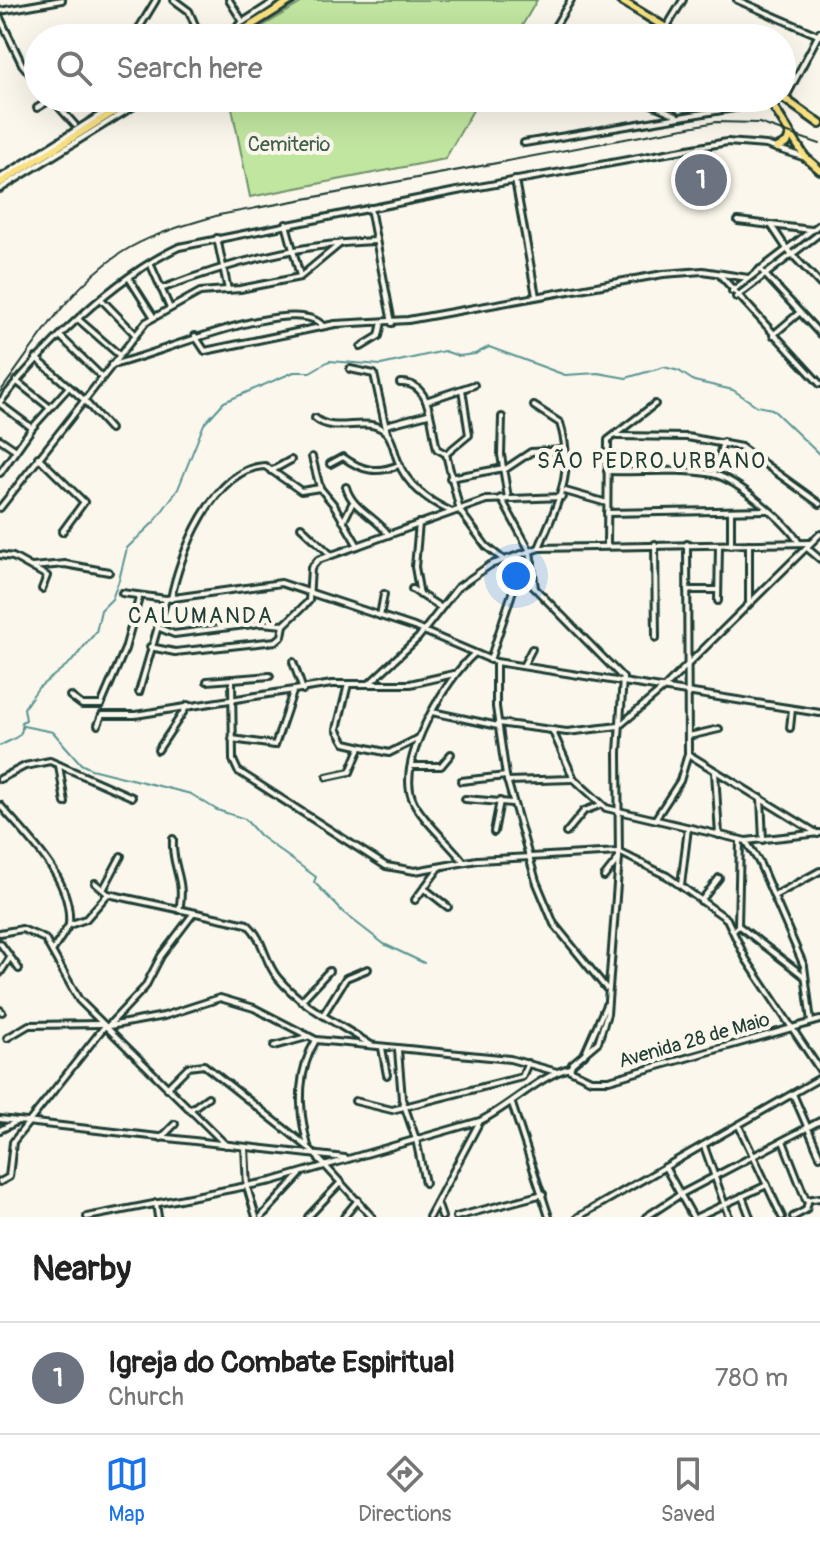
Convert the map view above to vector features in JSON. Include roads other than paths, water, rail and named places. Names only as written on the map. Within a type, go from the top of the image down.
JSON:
[{"type":"main road","points":[[253,24],[292,0]]},
{"type":"main road","points":[[620,0],[659,24]]},
{"type":"main road","points":[[796,105],[820,124]]},
{"type":"main road","points":[[0,180],[113,112]]},
{"type":"main road","points":[[777,112],[805,157],[820,170]]},
{"type":"main road","points":[[780,117],[782,112]]},
{"type":"main road","points":[[777,148],[787,143],[790,135]]},
{"type":"street","points":[[18,0],[24,6]]},
{"type":"street","points":[[0,11],[62,0]]},
{"type":"street","points":[[141,24],[156,0]]},
{"type":"street","points":[[174,0],[189,11],[194,24]]},
{"type":"street","points":[[240,24],[277,0]]},
{"type":"street","points":[[556,24],[571,0]]},
{"type":"street","points":[[668,24],[683,0]]},
{"type":"street","points":[[737,0],[794,24]]},
{"type":"street","points":[[230,1],[243,22]]},
{"type":"street","points":[[0,18],[24,66]]},
{"type":"street","points":[[796,25],[820,35],[796,77]]},
{"type":"street","points":[[64,112],[75,125]]},
{"type":"street","points":[[0,180],[105,112]]},
{"type":"street","points":[[0,189],[124,112]]},
{"type":"street","points":[[669,112],[678,116]]},
{"type":"street","points":[[524,143],[701,112]]},
{"type":"street","points":[[32,428],[0,403],[16,381],[36,358],[102,300],[150,263],[179,247],[515,180],[727,142],[777,148],[805,157]]},
{"type":"street","points":[[515,180],[536,296]]},
{"type":"street","points":[[370,208],[392,323]]},
{"type":"street","points":[[738,221],[812,230]]},
{"type":"street","points":[[286,224],[300,277]]},
{"type":"street","points":[[771,225],[787,249],[820,284]]},
{"type":"street","points":[[732,291],[820,227]]},
{"type":"street","points":[[736,297],[792,255],[820,227]]},
{"type":"street","points":[[217,238],[228,290]]},
{"type":"street","points":[[161,289],[224,266],[341,243],[376,241]]},
{"type":"street","points":[[0,508],[134,333],[153,316],[200,292],[300,277],[341,243]]},
{"type":"street","points":[[150,263],[169,306]]},
{"type":"street","points":[[760,269],[820,334]]},
{"type":"street","points":[[718,273],[736,297],[820,384]]},
{"type":"street","points":[[195,336],[198,345],[205,351],[323,326],[392,323],[663,274],[718,273],[748,278]]},
{"type":"street","points":[[129,278],[153,316]]},
{"type":"street","points":[[102,300],[134,333]]},
{"type":"street","points":[[773,335],[799,313]]},
{"type":"street","points":[[111,365],[137,360],[195,336],[296,315],[315,318],[323,326]]},
{"type":"street","points":[[79,320],[118,354]]},
{"type":"street","points":[[361,347],[379,336],[382,322]]},
{"type":"street","points":[[61,337],[101,376]]},
{"type":"street","points":[[36,358],[83,399],[110,429]]},
{"type":"street","points":[[350,369],[374,374],[387,434],[399,465],[412,486],[451,512]]},
{"type":"street","points":[[16,381],[50,407]]},
{"type":"street","points":[[400,383],[417,386],[426,401],[437,449],[446,454]]},
{"type":"street","points":[[426,401],[474,385]]},
{"type":"street","points":[[0,472],[32,428],[69,387]]},
{"type":"street","points":[[446,454],[469,435],[462,389]]},
{"type":"street","points":[[607,545],[608,440],[655,404]]},
{"type":"street","points":[[534,406],[560,423],[564,450],[565,491],[539,548]]},
{"type":"street","points":[[386,425],[428,414]]},
{"type":"street","points":[[502,417],[508,498]]},
{"type":"street","points":[[315,418],[332,428],[372,426],[387,434]]},
{"type":"street","points":[[617,436],[687,437],[723,442],[751,452],[820,504]]},
{"type":"street","points":[[0,439],[16,450]]},
{"type":"street","points":[[714,474],[723,442]]},
{"type":"street","points":[[450,478],[504,469],[531,452],[564,450]]},
{"type":"street","points":[[87,1217],[247,1187],[480,1121],[512,1104],[557,1072],[570,1068],[598,1042],[607,1003],[619,855],[619,726],[623,682],[620,673],[519,572],[502,560],[460,511],[446,454]]},
{"type":"street","points":[[38,457],[84,502],[62,532]]},
{"type":"street","points":[[312,457],[320,488],[344,520],[358,546]]},
{"type":"street","points":[[330,464],[343,457],[354,465],[382,472],[399,465]]},
{"type":"street","points":[[271,471],[291,460]]},
{"type":"street","points":[[139,692],[150,647],[169,599],[177,568],[215,497],[249,469],[262,466],[301,491],[320,488]]},
{"type":"street","points":[[607,471],[714,474],[768,510],[799,543]]},
{"type":"street","points":[[346,487],[353,504],[374,517],[388,535]]},
{"type":"street","points":[[565,491],[607,503]]},
{"type":"street","points":[[150,647],[175,652],[276,641],[282,636],[284,625],[306,606],[311,592],[313,565],[330,554],[501,498],[562,497]]},
{"type":"street","points":[[501,498],[530,551],[535,588]]},
{"type":"street","points":[[344,520],[353,504]]},
{"type":"street","points":[[607,513],[768,510]]},
{"type":"street","points":[[731,511],[731,545]]},
{"type":"street","points":[[419,523],[415,567],[420,595]]},
{"type":"street","points":[[301,527],[330,554]]},
{"type":"street","points":[[432,712],[552,731],[593,732],[619,726],[664,688],[820,534]]},
{"type":"street","points":[[369,684],[477,572],[539,548],[799,543],[808,545],[820,559]]},
{"type":"street","points":[[655,544],[656,638]]},
{"type":"street","points":[[656,818],[680,781],[688,754],[687,544]]},
{"type":"street","points":[[749,544],[749,604]]},
{"type":"street","points":[[718,601],[719,545]]},
{"type":"street","points":[[0,555],[13,557],[47,576],[42,589]]},
{"type":"street","points":[[532,562],[519,572],[493,661],[498,724],[507,779],[512,803],[554,924],[607,989]]},
{"type":"street","points":[[32,567],[65,564],[109,572]]},
{"type":"street","points":[[122,593],[139,598],[169,599],[272,584],[311,592],[380,616],[493,661],[820,713]]},
{"type":"street","points":[[412,589],[440,607]]},
{"type":"street","points":[[687,590],[718,590]]},
{"type":"street","points":[[380,616],[384,594]]},
{"type":"street","points":[[98,725],[103,715],[101,705],[125,649],[139,598]]},
{"type":"street","points":[[157,627],[174,634],[261,623],[284,625]]},
{"type":"street","points":[[523,666],[532,649]]},
{"type":"street","points":[[463,861],[413,801],[413,766],[432,712],[454,674],[474,654]]},
{"type":"street","points":[[293,662],[304,691]]},
{"type":"street","points":[[103,715],[135,715],[348,684],[410,684],[454,674]]},
{"type":"street","points":[[207,681],[270,676]]},
{"type":"street","points":[[232,679],[233,760],[238,771],[373,859],[398,870],[439,868],[463,861],[619,855],[681,885],[804,976]]},
{"type":"street","points":[[348,684],[337,729],[345,743],[396,752],[421,737]]},
{"type":"street","points":[[232,739],[275,745],[293,692]]},
{"type":"street","points":[[70,696],[82,705],[101,705]]},
{"type":"street","points":[[158,750],[188,705]]},
{"type":"street","points":[[790,728],[792,709]]},
{"type":"street","points":[[689,736],[719,729]]},
{"type":"street","points":[[552,731],[574,779],[600,805],[743,840],[819,834]]},
{"type":"street","points":[[327,777],[350,772],[360,748]]},
{"type":"street","points":[[413,766],[441,766],[451,754]]},
{"type":"street","points":[[688,754],[819,834]]},
{"type":"street","points":[[0,779],[44,761],[132,797]]},
{"type":"street","points":[[59,765],[65,803]]},
{"type":"street","points":[[715,772],[719,835]]},
{"type":"street","points":[[461,781],[574,779]]},
{"type":"street","points":[[761,798],[763,840]]},
{"type":"street","points":[[465,799],[512,803]]},
{"type":"street","points":[[494,832],[500,801]]},
{"type":"street","points":[[0,805],[53,871],[66,898],[69,925]]},
{"type":"street","points":[[566,833],[584,811],[600,805]]},
{"type":"street","points":[[681,885],[688,828]]},
{"type":"street","points":[[173,839],[172,854],[183,886],[179,910]]},
{"type":"street","points":[[743,840],[774,896],[804,966],[811,1022]]},
{"type":"street","points":[[743,840],[736,928],[746,959],[820,1070]]},
{"type":"street","points":[[604,877],[619,855]]},
{"type":"street","points":[[104,888],[121,856]]},
{"type":"street","points":[[415,900],[439,868]]},
{"type":"street","points":[[774,896],[820,871]]},
{"type":"street","points":[[701,901],[719,878]]},
{"type":"street","points":[[95,883],[108,894],[193,914],[237,920],[255,930],[268,965],[301,1001],[371,1045]]},
{"type":"street","points":[[425,889],[448,907]]},
{"type":"street","points":[[53,950],[69,925],[86,919],[108,894]]},
{"type":"street","points":[[0,1182],[9,1177],[13,1142],[104,1025],[145,987],[161,956],[193,914]]},
{"type":"street","points":[[0,933],[22,929],[36,932],[53,950],[79,1000],[226,1145]]},
{"type":"street","points":[[0,943],[19,969]]},
{"type":"street","points":[[0,973],[10,958]]},
{"type":"street","points":[[323,1015],[346,978],[368,969]]},
{"type":"street","points":[[301,1001],[329,971]]},
{"type":"street","points":[[7,1038],[29,1025],[104,1025],[164,1016],[220,998],[254,1008],[316,1040],[528,1063],[557,1072]]},
{"type":"street","points":[[583,1056],[607,1003]]},
{"type":"street","name":"Avenida 28 de Maio","points":[[570,1068],[591,1080],[609,1080],[820,1020]]},
{"type":"street","points":[[274,1046],[309,1036]]},
{"type":"street","points":[[309,1148],[300,1090],[304,1066],[316,1040]]},
{"type":"street","points":[[382,1048],[387,1075]]},
{"type":"street","points":[[398,1050],[404,1106],[416,1139],[425,1183]]},
{"type":"street","points":[[355,1101],[386,1110],[522,1077],[528,1063]]},
{"type":"street","points":[[576,1063],[578,1071]]},
{"type":"street","points":[[167,1088],[188,1067],[204,1065],[309,1148],[372,1217]]},
{"type":"street","points":[[578,1217],[820,1078]]},
{"type":"street","points":[[793,1094],[810,1126],[820,1156]]},
{"type":"street","points":[[190,1110],[208,1097]]},
{"type":"street","points":[[512,1104],[549,1217]]},
{"type":"street","points":[[0,1119],[352,1158]]},
{"type":"street","points":[[429,1217],[480,1121]]},
{"type":"street","points":[[646,1217],[681,1194],[820,1121]]},
{"type":"street","points":[[0,1130],[16,1122]]},
{"type":"street","points":[[161,1138],[175,1124]]},
{"type":"street","points":[[739,1126],[782,1217]]},
{"type":"street","points":[[783,1141],[808,1202],[806,1210],[793,1217]]},
{"type":"street","points":[[704,1146],[729,1217]]},
{"type":"street","points":[[245,1147],[247,1187],[259,1217],[303,1172]]},
{"type":"street","points":[[665,1167],[695,1217],[767,1185]]},
{"type":"street","points":[[308,1217],[341,1182]]},
{"type":"street","points":[[456,1217],[543,1194]]},
{"type":"street","points":[[742,1196],[750,1217]]},
{"type":"street","points":[[808,1202],[820,1198]]},
{"type":"street","points":[[344,1217],[358,1200]]},
{"type":"street","points":[[156,1203],[158,1217]]},
{"type":"street","points":[[437,1203],[442,1217]]},
{"type":"waterway","points":[[0,746],[21,732],[21,722],[26,720],[24,708],[38,688],[72,661],[96,632],[101,610],[112,599],[127,548],[155,521],[178,489],[204,424],[224,402],[294,372],[310,372],[329,361],[381,365],[444,351],[459,356],[475,354],[489,347],[565,375],[598,373],[626,378],[664,367],[679,371],[694,381],[733,390],[757,406],[772,409],[820,455]]},
{"type":"waterway","points":[[23,726],[53,732],[81,764],[91,769],[191,794],[217,810],[245,819],[260,836],[316,877],[314,882],[344,913],[384,944],[424,963]]},
{"type":"railway","points":[[0,392],[54,317],[102,267],[144,240],[194,222],[716,122],[759,123],[820,144]]},
{"type":"place","name":"Igreja do Combate Espiritual","points":[[701,180]]},
{"type":"district","name":"SÃO PEDRO URBANO","points":[[652,461]]},
{"type":"district","name":"CALUMANDA","points":[[201,616]]},
{"type":"park label","name":"Cemiterio","points":[[289,144]]}]
